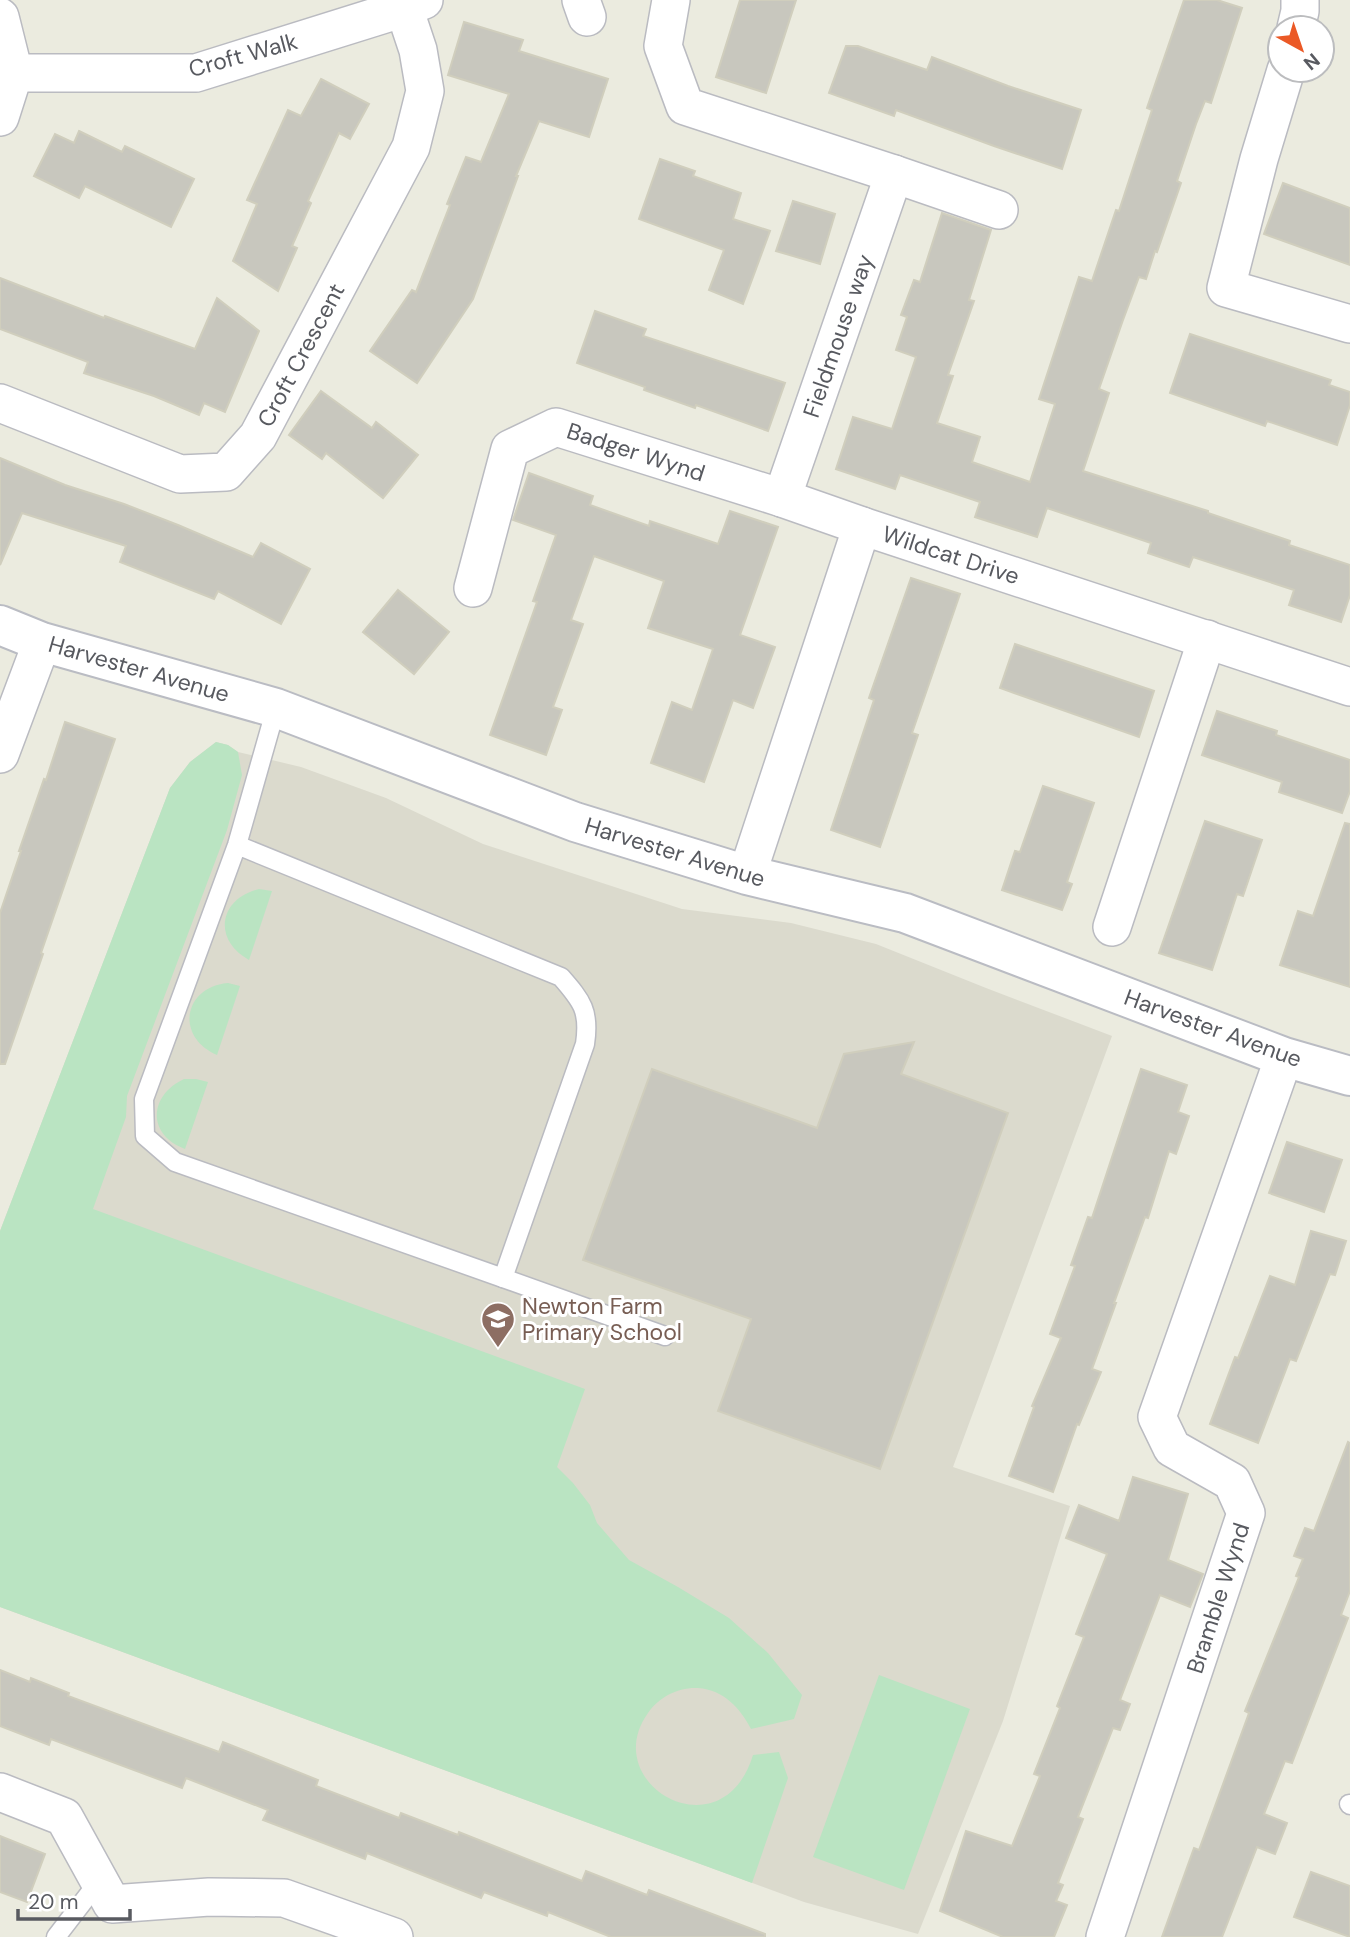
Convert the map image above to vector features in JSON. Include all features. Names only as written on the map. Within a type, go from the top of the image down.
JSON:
[{"type":"street","points":[[671,0],[663,46],[685,106],[999,210]]},
{"type":"street","name":"Croft Walk","points":[[14,73],[196,73],[414,4]]},
{"type":"street","name":"Croft Crescent","points":[[0,403],[180,474],[226,472],[258,436],[411,147],[425,91],[414,4]]},
{"type":"street","points":[[0,18],[14,73],[0,117]]},
{"type":"street","points":[[1282,84],[1259,159],[1226,288],[1350,324]]},
{"type":"street","name":"Fieldmouse way","points":[[782,498],[894,174]]},
{"type":"street","name":"Badger Wynd","points":[[472,588],[510,449],[556,427],[862,526]]},
{"type":"street","name":"Wildcat Drive","points":[[747,875],[862,526],[1350,687]]},
{"type":"street","name":"Harvester Avenue","points":[[0,625],[42,642],[276,708],[575,822],[747,875],[905,913],[1284,1057],[1350,1076]]},
{"type":"street","points":[[1112,927],[1207,639]]},
{"type":"street","points":[[0,754],[42,642]]},
{"type":"street","name":"Bramble Wynd","points":[[1105,1937],[1246,1513],[1232,1482],[1172,1448],[1157,1417],[1284,1057]]},
{"type":"street","points":[[0,1792],[64,1817],[112,1904],[209,1897],[284,1898],[394,1937]]},
{"type":"lane","points":[[276,708],[237,845],[144,1100],[145,1136],[174,1162],[665,1336]]},
{"type":"lane","points":[[237,845],[561,977],[579,999],[588,1024],[585,1044],[503,1278]]},
{"type":"lane","points":[[56,1937],[99,1881]]},
{"type":"shaded area","name":"Newton Farm Primary School","points":[[216,742],[228,745],[238,752],[301,767],[386,798],[483,844],[682,909],[791,923],[876,944],[1112,1036],[953,1467],[1070,1506],[1003,1721],[918,1934],[804,1902],[0,1607],[0,1231],[170,788],[190,762]]},
{"type":"green space","points":[[216,742],[228,745],[238,752],[242,775],[227,830],[127,1096],[126,1117],[93,1209],[585,1389],[557,1467],[573,1483],[590,1505],[597,1523],[629,1560],[729,1618],[768,1653],[802,1695],[794,1719],[751,1729],[742,1714],[723,1696],[707,1689],[683,1689],[670,1694],[652,1707],[637,1739],[639,1764],[651,1784],[670,1798],[693,1805],[716,1801],[737,1785],[753,1755],[779,1752],[788,1778],[752,1883],[0,1607],[0,1231],[170,788],[190,762]]},
{"type":"green space","points":[[259,889],[272,891],[249,960],[229,941],[225,920],[235,901]]},
{"type":"green space","points":[[228,983],[240,986],[217,1055],[195,1037],[190,1025],[190,1014],[201,993]]},
{"type":"green space","points":[[184,1079],[208,1082],[185,1149],[164,1135],[158,1125],[157,1115],[158,1105],[164,1095]]},
{"type":"green space","points":[[879,1675],[970,1709],[904,1890],[813,1857]]},
{"type":"building","points":[[740,0],[796,0],[766,93],[716,77]]},
{"type":"building","points":[[1184,0],[1217,0],[1242,8],[1211,103],[1205,101],[1196,124],[1177,181],[1181,183],[1157,252],[1155,251],[1146,279],[1139,277],[1099,389],[1109,393],[1083,471],[1208,511],[1290,541],[1289,545],[1350,565],[1350,595],[1341,622],[1289,605],[1294,590],[1193,557],[1189,567],[1148,553],[1151,543],[1047,508],[1037,537],[975,517],[980,502],[900,475],[895,489],[836,469],[853,417],[892,429],[916,357],[896,350],[907,317],[901,315],[914,280],[920,282],[942,213],[991,230],[969,300],[974,301],[948,375],[953,376],[937,423],[980,437],[972,462],[1030,482],[1055,404],[1039,399],[1079,277],[1092,281],[1116,210],[1119,211],[1152,110],[1147,108]]},
{"type":"building","points":[[464,22],[523,40],[519,51],[608,79],[589,137],[539,121],[516,176],[473,299],[417,383],[370,351],[412,290],[416,292],[466,157],[481,162],[509,94],[448,75]]},
{"type":"building","points":[[846,46],[858,46],[927,70],[932,57],[1081,110],[1062,169],[896,110],[894,116],[829,93]]},
{"type":"building","points":[[321,79],[369,104],[350,139],[339,133],[308,201],[311,203],[292,246],[297,248],[278,291],[233,261],[257,204],[247,200],[288,110],[301,116]]},
{"type":"building","points":[[79,131],[122,152],[125,146],[194,179],[171,227],[85,186],[79,198],[34,176],[55,134],[74,143]]},
{"type":"building","points":[[660,159],[695,171],[693,176],[741,193],[733,219],[770,231],[743,304],[709,290],[724,250],[639,219]]},
{"type":"building","points":[[1283,183],[1350,208],[1350,265],[1264,234]]},
{"type":"building","points":[[793,201],[835,214],[820,264],[776,251]]},
{"type":"building","points":[[0,278],[195,349],[217,298],[259,331],[225,412],[204,403],[199,415],[154,396],[84,373],[88,362],[0,329]]},
{"type":"building","points":[[595,311],[646,329],[643,336],[785,383],[768,431],[644,390],[645,387],[577,363]]},
{"type":"building","points":[[1190,334],[1331,380],[1329,385],[1350,392],[1350,405],[1337,445],[1267,421],[1265,426],[1170,393]]},
{"type":"building","points":[[321,391],[372,428],[376,422],[418,455],[383,498],[326,453],[322,459],[289,435]]},
{"type":"building","points":[[0,458],[65,485],[178,525],[253,557],[261,543],[310,569],[281,624],[218,591],[214,599],[120,562],[126,546],[22,513],[0,565]]},
{"type":"building","points":[[529,473],[593,496],[590,505],[649,526],[650,521],[718,544],[730,511],[778,527],[740,635],[775,647],[753,708],[733,700],[704,782],[651,763],[672,702],[692,710],[713,649],[648,628],[664,581],[594,556],[571,620],[583,624],[553,707],[562,710],[546,755],[490,735],[537,602],[533,601],[556,535],[513,520]]},
{"type":"building","points":[[911,578],[960,594],[912,733],[918,735],[880,847],[831,830],[874,700],[869,698]]},
{"type":"building","points":[[398,590],[449,632],[414,674],[363,632]]},
{"type":"building","points":[[1015,644],[1154,691],[1139,737],[1000,688]]},
{"type":"building","points":[[1217,711],[1277,731],[1276,735],[1350,760],[1350,791],[1342,813],[1279,792],[1282,782],[1202,755]]},
{"type":"building","points":[[65,722],[115,739],[5,1064],[0,1064],[0,913]]},
{"type":"building","points":[[1043,786],[1094,803],[1067,882],[1072,884],[1062,910],[1002,890],[1015,851],[1020,852]]},
{"type":"building","points":[[1205,821],[1262,840],[1243,896],[1237,894],[1212,970],[1159,953]]},
{"type":"building","points":[[1345,823],[1350,824],[1350,987],[1280,965],[1298,911],[1313,916]]},
{"type":"building","points":[[914,1042],[901,1074],[1008,1113],[880,1469],[718,1411],[751,1319],[583,1260],[652,1069],[817,1128],[844,1054]]},
{"type":"building","points":[[1141,1069],[1187,1085],[1178,1112],[1189,1116],[1176,1154],[1169,1151],[1148,1218],[1145,1217],[1092,1369],[1101,1372],[1079,1425],[1077,1424],[1053,1492],[1009,1476],[1034,1407],[1032,1406],[1061,1338],[1050,1334],[1075,1266],[1071,1265],[1088,1217],[1092,1218]]},
{"type":"building","points":[[1287,1142],[1342,1160],[1324,1212],[1269,1193]]},
{"type":"building","points":[[1311,1231],[1346,1241],[1335,1275],[1330,1274],[1296,1361],[1290,1359],[1258,1443],[1210,1424],[1270,1276],[1295,1285]]},
{"type":"building","points":[[1348,1442],[1350,1591],[1341,1615],[1348,1618],[1292,1763],[1285,1761],[1264,1814],[1287,1823],[1275,1854],[1257,1847],[1222,1937],[1162,1937],[1194,1848],[1199,1850],[1249,1713],[1245,1711],[1299,1577],[1296,1576],[1303,1559],[1294,1556],[1305,1528],[1314,1531]]},
{"type":"building","points":[[1133,1477],[1188,1494],[1168,1560],[1203,1574],[1190,1607],[1160,1595],[1120,1700],[1130,1704],[1120,1730],[1113,1728],[1078,1817],[1083,1819],[1058,1883],[1063,1885],[1056,1901],[1067,1905],[1054,1937],[1003,1937],[940,1911],[966,1831],[1012,1846],[1040,1776],[1034,1774],[1084,1637],[1076,1634],[1107,1554],[1066,1538],[1079,1505],[1119,1521]]},
{"type":"building","points":[[0,1670],[30,1682],[31,1678],[69,1693],[68,1696],[219,1752],[223,1742],[318,1780],[316,1786],[399,1818],[401,1813],[458,1835],[459,1832],[582,1881],[586,1871],[647,1895],[649,1890],[765,1934],[765,1937],[611,1937],[548,1912],[547,1916],[484,1892],[481,1898],[367,1853],[365,1859],[263,1820],[268,1810],[186,1778],[182,1788],[51,1739],[49,1745],[0,1726]]},
{"type":"building","points":[[0,1836],[45,1854],[27,1902],[0,1892]]},
{"type":"building","points":[[1311,1872],[1350,1886],[1350,1937],[1294,1917]]},
{"type":"place","name":"Newton Farm Primary School","points":[[498,1349]]}]
